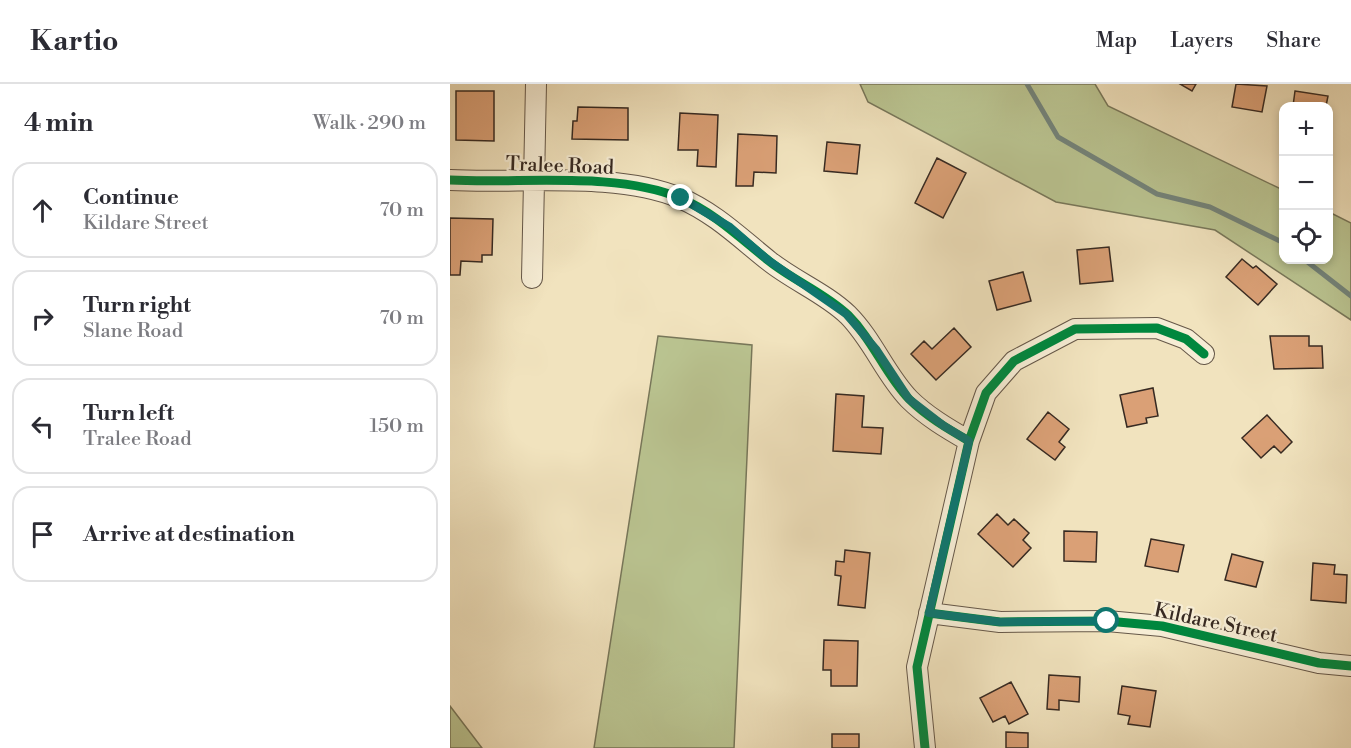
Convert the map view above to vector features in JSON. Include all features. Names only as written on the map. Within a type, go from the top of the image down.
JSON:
[{"type":"street","points":[[532,279],[536,84]]},
{"type":"street","name":"Tralee Road","points":[[450,180],[599,183],[654,190],[681,198],[730,227],[768,260],[846,314],[870,341],[909,399],[944,426],[969,441]]},
{"type":"street","points":[[925,748],[917,667],[969,441],[986,393],[1014,361],[1075,329],[1157,328],[1186,339],[1204,354]]},
{"type":"street","name":"Kildare Street","points":[[929,613],[1000,622],[1107,621],[1162,626],[1319,663],[1351,666]]},
{"type":"green space","points":[[860,84],[1095,84],[1108,106],[1279,188],[1279,264],[1333,264],[1333,214],[1351,223],[1351,320],[1215,230],[1056,202],[868,102]]},
{"type":"green space","points":[[658,336],[752,345],[734,748],[594,748]]},
{"type":"green space","points":[[450,706],[482,748],[450,748]]},
{"type":"building","points":[[1180,84],[1196,84],[1192,91]]},
{"type":"building","points":[[1236,84],[1267,86],[1262,112],[1232,107]]},
{"type":"building","points":[[456,91],[494,91],[494,141],[456,140]]},
{"type":"building","points":[[1295,91],[1328,96],[1327,102],[1294,102]]},
{"type":"building","points":[[578,107],[628,108],[628,140],[572,139],[573,121],[577,121]]},
{"type":"building","points":[[680,113],[718,115],[716,167],[697,166],[698,150],[678,150]]},
{"type":"building","points":[[738,134],[777,136],[776,173],[754,172],[753,186],[736,186]]},
{"type":"building","points":[[827,142],[860,145],[857,174],[824,171]]},
{"type":"building","points":[[937,158],[966,173],[943,218],[915,203]]},
{"type":"building","points":[[450,218],[493,219],[492,255],[482,255],[482,262],[461,261],[460,275],[450,275]]},
{"type":"building","points":[[1109,247],[1113,281],[1080,284],[1077,250]]},
{"type":"building","points":[[1242,259],[1253,268],[1256,266],[1277,284],[1258,305],[1226,277]]},
{"type":"building","points":[[1023,272],[1031,301],[997,310],[989,281]]},
{"type":"building","points":[[954,328],[971,347],[936,380],[911,354],[924,341],[932,349]]},
{"type":"building","points":[[1270,336],[1309,336],[1309,346],[1322,346],[1323,368],[1274,369]]},
{"type":"building","points":[[1153,388],[1158,416],[1146,418],[1147,423],[1127,427],[1120,395]]},
{"type":"building","points":[[836,394],[864,396],[862,427],[883,428],[881,454],[833,451]]},
{"type":"building","points":[[1048,412],[1069,429],[1059,442],[1065,447],[1055,460],[1027,439]]},
{"type":"building","points":[[1267,415],[1292,442],[1281,453],[1274,446],[1261,458],[1242,438]]},
{"type":"building","points":[[997,514],[1008,525],[1014,519],[1029,533],[1023,540],[1031,548],[1013,567],[978,534]]},
{"type":"building","points":[[1064,531],[1097,532],[1096,562],[1064,561]]},
{"type":"building","points":[[1151,539],[1184,545],[1178,572],[1145,566]]},
{"type":"building","points":[[845,550],[870,553],[865,608],[838,605],[841,576],[835,575],[836,561],[844,562]]},
{"type":"building","points":[[1232,554],[1263,562],[1256,587],[1225,580]]},
{"type":"building","points":[[1313,563],[1335,565],[1334,574],[1347,575],[1346,603],[1311,600]]},
{"type":"building","points":[[824,640],[858,641],[857,686],[831,686],[831,670],[823,670]]},
{"type":"building","points":[[1049,675],[1080,677],[1079,702],[1059,700],[1059,710],[1047,709]]},
{"type":"building","points":[[1011,682],[1028,714],[1009,724],[1005,716],[993,722],[980,698]]},
{"type":"building","points":[[1122,686],[1156,691],[1150,727],[1128,724],[1130,716],[1118,714]]},
{"type":"building","points":[[1006,732],[1028,733],[1028,748],[1006,748]]},
{"type":"building","points":[[832,734],[859,734],[859,748],[832,748]]},
{"type":"waterway","points":[[1027,84],[1058,137],[1157,194],[1210,207],[1279,241]]},
{"type":"waterway","points":[[1310,264],[1351,296]]},
{"type":"cycle path","points":[[450,180],[598,181],[655,190],[693,204],[727,226],[779,268],[839,307],[857,325],[909,399],[930,417],[969,441]]},
{"type":"cycle path","points":[[925,748],[917,667],[969,441],[986,393],[1014,361],[1075,329],[1157,328],[1186,339],[1204,354]]},
{"type":"cycle path","points":[[929,613],[1000,622],[1107,621],[1162,626],[1319,663],[1351,666]]},
{"type":"route","points":[[681,198],[730,227],[768,260],[824,296],[846,314],[876,349],[909,399],[944,426],[969,441],[929,613],[1000,622],[1107,621]]}]
